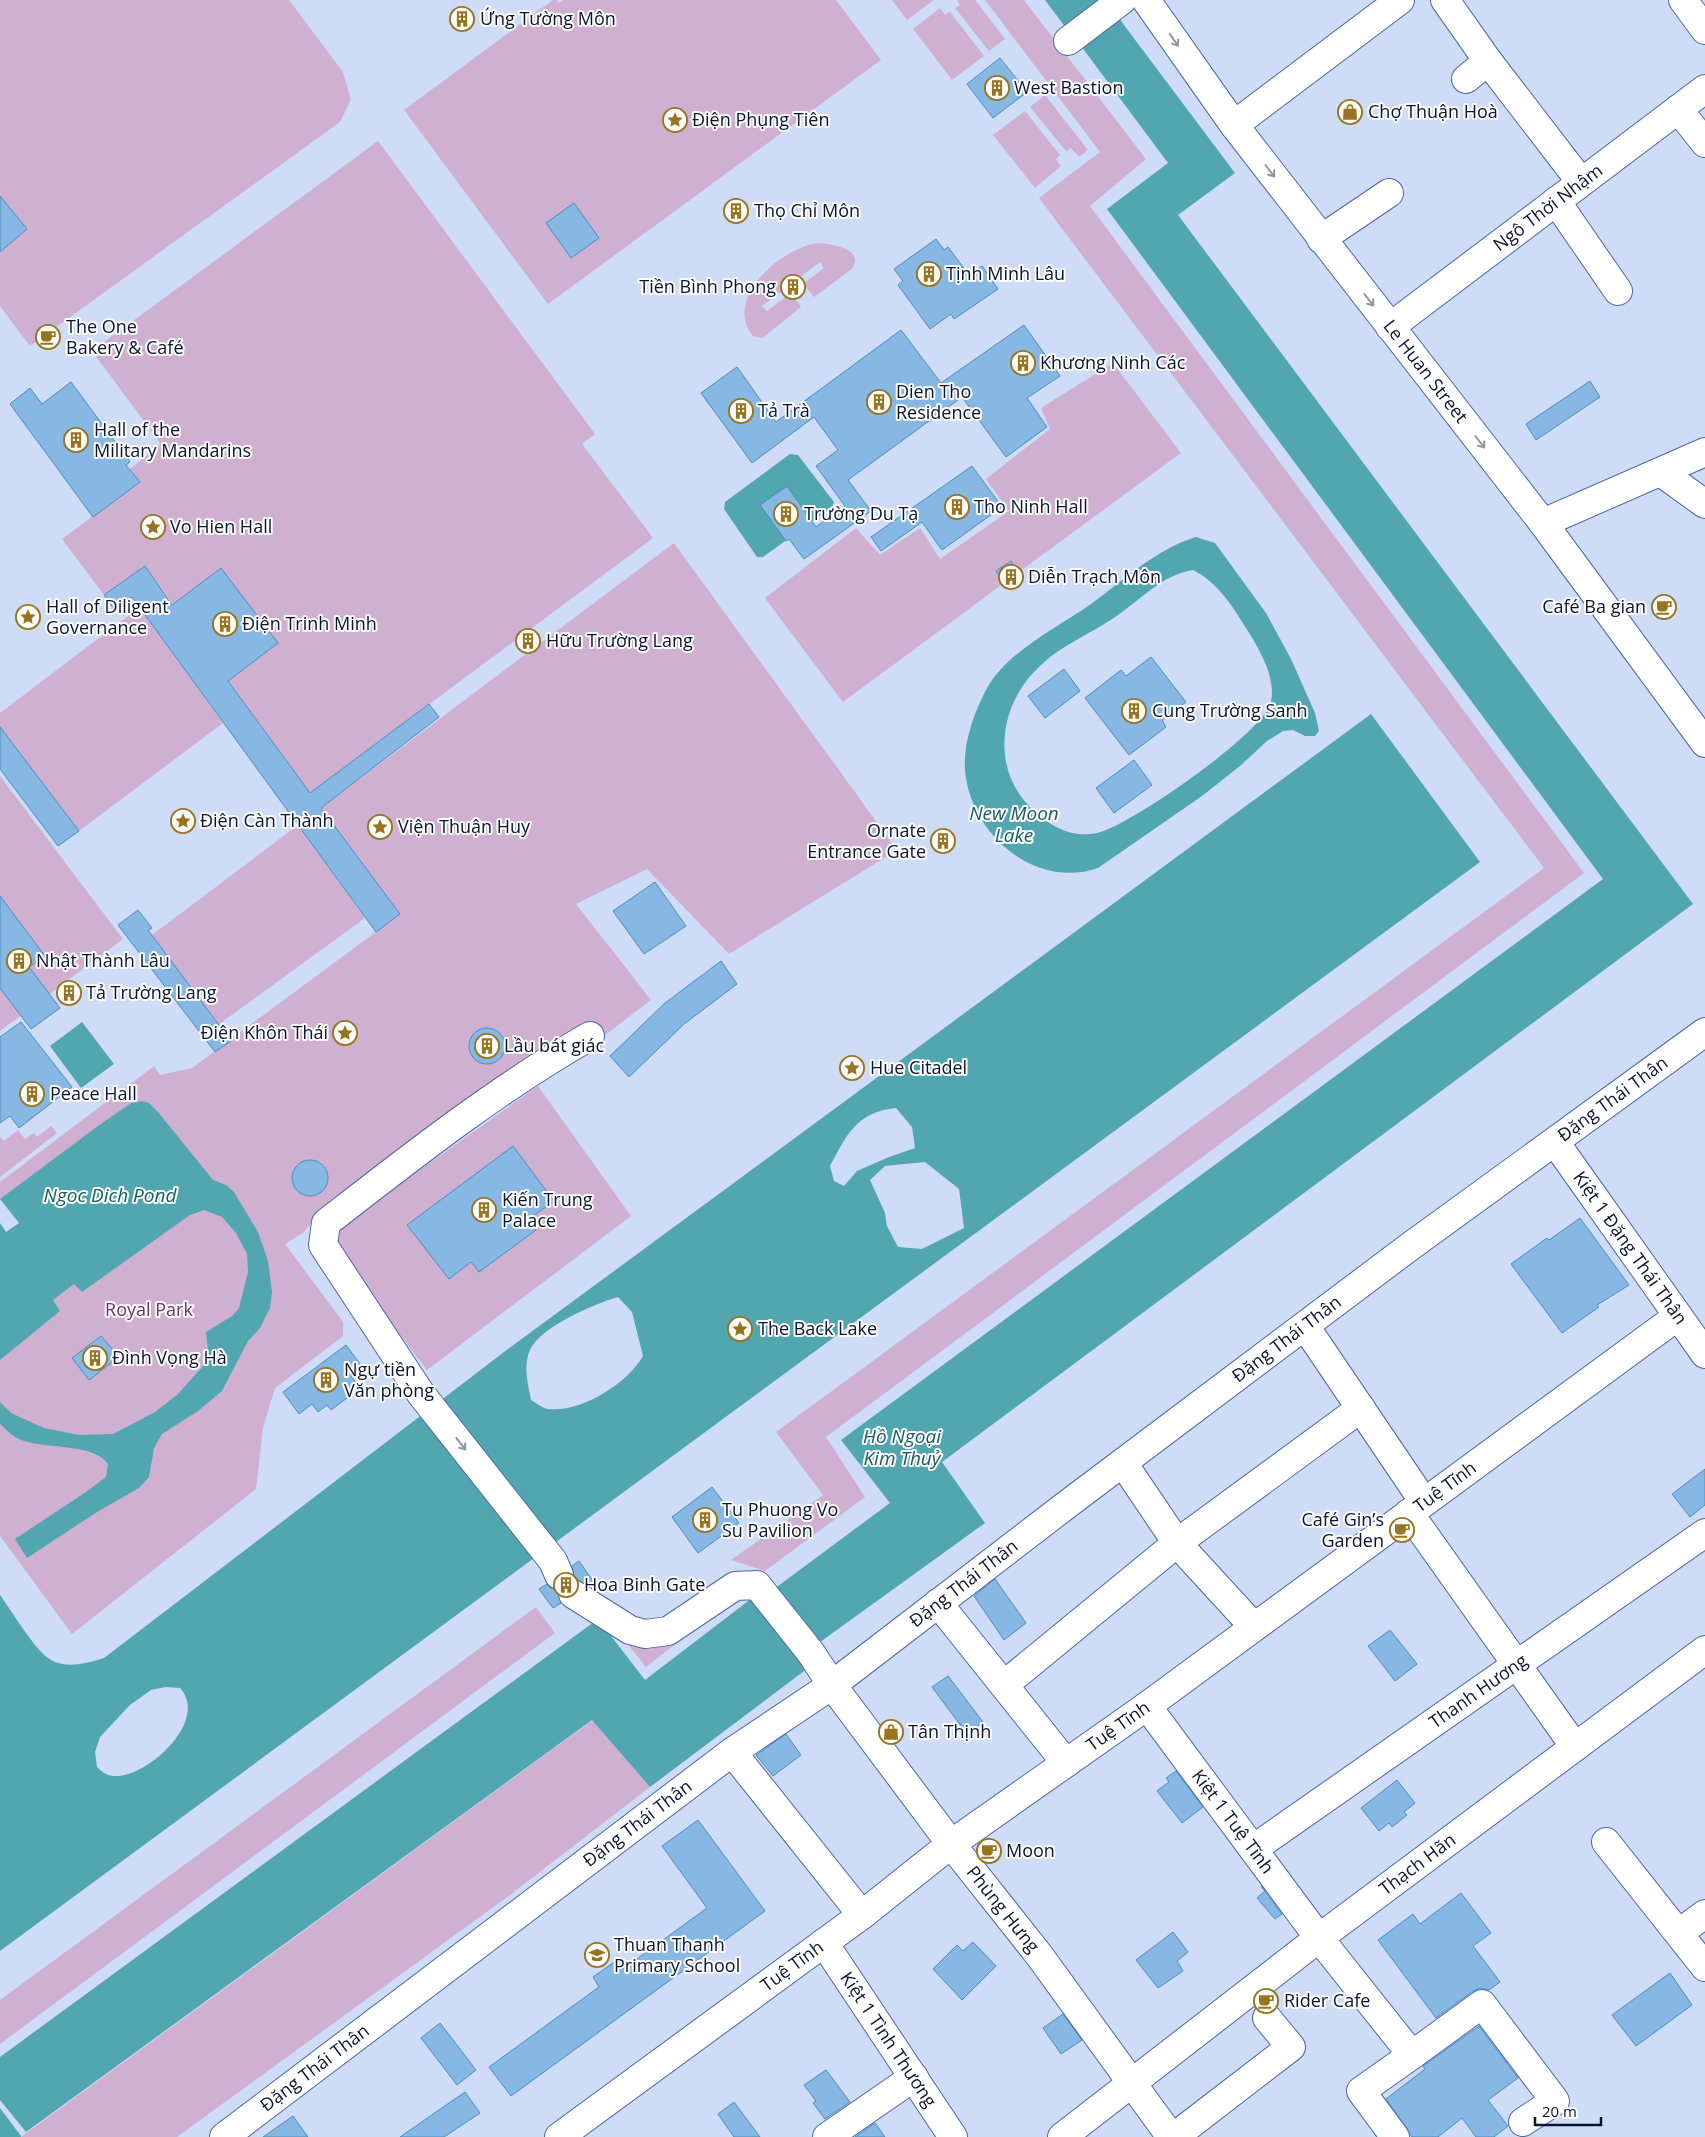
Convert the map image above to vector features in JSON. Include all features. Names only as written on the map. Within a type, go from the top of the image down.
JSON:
[{"type":"street","points":[[1068,41],[1122,0]]},
{"type":"street","name":"Le Huan Street","points":[[1146,0],[1234,125],[1543,523],[1705,743]]},
{"type":"street","points":[[1234,125],[1400,0]]},
{"type":"street","points":[[1446,0],[1488,60],[1581,182]]},
{"type":"street","points":[[1682,0],[1705,30]]},
{"type":"street","points":[[1466,78],[1488,60]]},
{"type":"street","name":"Ngô Thời Nhậm","points":[[1390,327],[1705,89]]},
{"type":"street","points":[[1678,109],[1705,143]]},
{"type":"street","points":[[1321,239],[1388,193]]},
{"type":"street","points":[[1556,201],[1618,291]]},
{"type":"street","points":[[1543,523],[1662,473],[1705,452]]},
{"type":"street","points":[[1662,473],[1705,504]]},
{"type":"street","name":"Phùng Hưng","points":[[590,1036],[539,1065],[393,1171],[326,1223],[323,1245],[426,1400],[566,1581],[630,1630],[645,1634],[668,1631],[735,1586],[757,1585],[765,1593],[951,1844],[1039,1955],[1131,2085],[1172,2137]]},
{"type":"street","name":"Đặng Thái Thân","points":[[224,2137],[732,1752],[832,1685],[1122,1463],[1305,1326],[1555,1142],[1701,1044]]},
{"type":"street","name":"Kiệt 1 Đặng Thái Thân","points":[[1555,1142],[1705,1354]]},
{"type":"street","name":"Tuệ Tĩnh","points":[[559,2137],[862,1915],[951,1844],[1147,1706],[1678,1316]]},
{"type":"street","points":[[1305,1326],[1361,1408],[1417,1507],[1516,1665],[1575,1747]]},
{"type":"street","points":[[1004,1685],[1176,1543],[1361,1408]]},
{"type":"street","points":[[1122,1463],[1176,1543],[1254,1627]]},
{"type":"street","name":"Thanh Hương","points":[[1253,1849],[1705,1533]]},
{"type":"street","points":[[938,1603],[1066,1762]]},
{"type":"street","name":"Thạch Hãn","points":[[1062,2137],[1318,1938],[1705,1650]]},
{"type":"street","name":"Kiệt 1 Tuệ Tĩnh","points":[[1147,1706],[1318,1938],[1412,2055]]},
{"type":"street","points":[[732,1752],[862,1915]]},
{"type":"street","points":[[1606,1842],[1705,1967]]},
{"type":"street","points":[[1679,1933],[1705,1914]]},
{"type":"street","name":"Kiệt 1 Tình Thương","points":[[824,1943],[953,2137]]},
{"type":"street","points":[[1396,2137],[1361,2091],[1482,2004],[1555,2101],[1523,2122]]},
{"type":"street","points":[[1172,2137],[1291,2047],[1267,2018]]},
{"type":"street","points":[[827,2137],[914,2077]]},
{"type":"green space","points":[[0,0],[289,0],[343,72],[351,100],[340,122],[30,346],[0,306]]},
{"type":"green space","points":[[553,0],[557,0],[559,3],[564,0],[836,0],[881,60],[548,304],[404,110]]},
{"type":"green space","points":[[892,0],[934,0],[907,20]]},
{"type":"green space","points":[[957,0],[975,0],[1005,39],[989,51],[955,8],[960,5]]},
{"type":"green space","points":[[985,0],[1024,0],[1146,159],[1090,206],[1584,873],[826,1437],[865,1497],[765,1571],[731,1560],[823,1495],[776,1432],[1544,868],[1039,198],[1100,152]]},
{"type":"green space","points":[[940,8],[945,15],[950,12],[984,56],[952,80],[913,29]]},
{"type":"green space","points":[[1045,95],[1088,150],[1079,157],[1071,148],[1066,151],[1030,107]]},
{"type":"green space","points":[[1025,111],[1060,155],[1056,159],[1061,166],[1035,188],[993,135]]},
{"type":"green space","points":[[378,141],[595,434],[582,444],[653,538],[310,793],[145,566],[104,595],[62,539],[139,482],[130,469],[161,444],[92,351]]},
{"type":"green space","points":[[820,243],[845,249],[854,256],[853,268],[814,297],[805,286],[792,295],[801,307],[762,338],[753,336],[745,321],[745,306],[751,291],[761,276],[774,264],[805,246]],"holes":[[[820,262],[824,268],[767,311],[762,306]]]},
{"type":"green space","points":[[1113,363],[1181,453],[1019,572],[1017,569],[1004,583],[843,702],[765,598],[856,528],[880,555],[920,528],[940,559],[1009,511],[986,479],[1050,429],[1041,408]]},
{"type":"green space","name":"Royal Park","points":[[674,543],[897,850],[729,954],[647,869],[576,904],[651,1000],[553,1075],[539,1057],[313,1221],[304,1232],[285,1244],[343,1322],[343,1336],[275,1388],[263,1428],[256,1489],[72,1634],[0,1536],[0,1182],[154,1066],[160,1075],[192,1068],[400,914],[321,808]]},
{"type":"green space","points":[[140,607],[223,723],[79,831],[0,727],[0,713]]},
{"type":"green space","points":[[0,776],[123,939],[0,1031]]},
{"type":"green space","points":[[298,825],[365,918],[218,1025],[152,935]]},
{"type":"green space","points":[[538,1086],[631,1216],[427,1370],[334,1248],[338,1228]]},
{"type":"green space","points":[[51,1126],[57,1133],[0,1177],[0,1137],[4,1141],[18,1130],[25,1139],[34,1133],[37,1137]]},
{"type":"green space","points":[[736,1597],[646,1667],[621,1636]]},
{"type":"green space","points":[[536,1607],[555,1633],[0,2044],[0,2000]]},
{"type":"green space","points":[[593,1720],[650,1787],[510,1895],[177,2137],[21,2137]]},
{"type":"water","points":[[1045,0],[1104,0],[1066,28]]},
{"type":"water","name":"Hồ Ngoại Kim Thuỷ","points":[[1118,17],[1235,173],[1178,215],[1693,904],[942,1462],[985,1523],[816,1645],[774,1589],[890,1503],[841,1440],[1603,879],[1107,209],[1168,163],[1081,46]]},
{"type":"water","points":[[790,454],[798,455],[834,502],[832,507],[763,557],[757,557],[724,509],[725,502]]},
{"type":"water","name":"New Moon Lake","points":[[1196,537],[1215,543],[1266,613],[1291,659],[1315,713],[1319,731],[1315,736],[1305,736],[1293,730],[1283,731],[1267,741],[1240,766],[1202,796],[1098,868],[1074,873],[1051,871],[1029,863],[1009,851],[992,834],[979,815],[970,793],[965,770],[966,749],[970,728],[986,690],[995,676],[1019,652],[1091,604],[1154,557],[1181,542]],"holes":[[[1193,570],[1217,588],[1241,619],[1265,663],[1269,673],[1272,692],[1271,702],[1263,716],[1246,734],[1193,776],[1164,797],[1113,827],[1097,833],[1080,834],[1072,833],[1049,823],[1020,796],[1010,777],[1005,758],[1005,738],[1008,718],[1015,699],[1041,665],[1068,645],[1115,617],[1161,583],[1171,577]]]},
{"type":"water","name":"The Back Lake","points":[[1371,714],[1480,862],[0,1951],[0,1595],[38,1649],[51,1660],[71,1665],[104,1658],[504,1352]],"holes":[[[896,1108],[912,1127],[915,1148],[857,1171],[844,1186],[834,1181],[830,1166],[848,1135],[862,1120],[882,1110]],[[925,1162],[959,1189],[964,1228],[922,1249],[898,1247],[887,1226],[885,1213],[870,1180],[885,1166]],[[618,1297],[632,1312],[643,1356],[626,1377],[602,1395],[561,1409],[541,1407],[531,1400],[527,1375],[527,1362],[530,1350],[536,1341],[556,1325]],[[166,1687],[180,1688],[187,1701],[187,1716],[181,1731],[157,1758],[142,1768],[127,1774],[113,1776],[104,1773],[97,1767],[95,1752],[100,1737],[130,1705],[151,1690]]]},
{"type":"water","points":[[82,1022],[114,1064],[81,1088],[50,1046]]},
{"type":"water","name":"Ngoc Dich Pond","points":[[142,1101],[149,1103],[158,1112],[213,1180],[226,1185],[234,1192],[258,1232],[268,1261],[272,1292],[270,1308],[260,1328],[248,1341],[222,1391],[198,1411],[162,1434],[154,1448],[149,1477],[139,1488],[97,1512],[27,1558],[15,1539],[106,1477],[108,1464],[90,1452],[37,1444],[15,1437],[0,1424],[0,1402],[11,1413],[44,1428],[79,1435],[113,1434],[155,1412],[177,1395],[205,1364],[208,1350],[206,1332],[232,1316],[239,1308],[248,1272],[247,1254],[236,1233],[222,1217],[204,1210],[190,1215],[82,1292],[74,1284],[53,1300],[60,1311],[0,1360],[0,1199],[131,1103]]},
{"type":"water","points":[[756,1595],[812,1665],[650,1787],[592,1720],[26,2132],[0,2100],[0,2057],[598,1619],[645,1680]]},
{"type":"water","points":[[0,2108],[21,2136],[21,2137],[0,2137]]},
{"type":"pier","points":[[0,1199],[19,1223],[6,1232],[0,1223]]},
{"type":"building","name":"West Bastion","points":[[1000,58],[1027,92],[993,118],[967,84]]},
{"type":"building","points":[[0,196],[27,229],[0,252]]},
{"type":"building","points":[[574,203],[599,238],[571,258],[546,223]]},
{"type":"building","points":[[936,239],[944,250],[948,247],[969,275],[982,266],[998,289],[954,319],[951,314],[930,329],[898,285],[903,281],[894,269]]},
{"type":"building","points":[[1024,325],[1060,376],[1027,398],[1047,427],[1006,457],[962,397],[848,480],[871,511],[804,559],[789,539],[786,541],[760,505],[787,486],[816,527],[845,506],[816,466],[838,450],[814,417],[752,463],[701,393],[737,367],[776,422],[901,330],[941,383]]},
{"type":"building","points":[[1590,381],[1600,397],[1536,440],[1526,424]]},
{"type":"building","name":"Hall of the Military Mandarins","points":[[71,382],[130,462],[126,465],[140,482],[93,517],[10,404],[30,388],[42,404]]},
{"type":"building","name":"Tho Ninh Hall","points":[[972,466],[1002,507],[942,550],[922,522],[881,551],[871,537]]},
{"type":"building","points":[[1011,561],[1021,576],[1006,586],[996,571]]},
{"type":"building","points":[[145,566],[172,605],[221,568],[278,643],[228,681],[310,793],[429,704],[439,717],[321,808],[400,914],[376,932],[132,597],[114,609],[104,595]]},
{"type":"building","name":"Cung Trường Sanh","points":[[1151,657],[1186,702],[1162,720],[1166,727],[1129,755],[1085,698],[1121,670],[1126,676]]},
{"type":"building","points":[[1064,669],[1080,691],[1045,718],[1028,696]]},
{"type":"building","points":[[0,727],[79,831],[58,846],[0,769]]},
{"type":"building","points":[[1134,760],[1152,785],[1114,813],[1096,788]]},
{"type":"building","points":[[655,882],[686,926],[644,954],[613,911]]},
{"type":"building","name":"Nhật Thành Lâu","points":[[0,896],[45,956],[29,967],[60,1008],[31,1029],[0,988]]},
{"type":"building","points":[[138,910],[152,928],[148,930],[231,1041],[215,1052],[118,925]]},
{"type":"building","points":[[721,961],[737,984],[684,1024],[629,1077],[610,1056],[665,1003]]},
{"type":"building","name":"Peace Hall","points":[[21,1022],[72,1087],[19,1128],[10,1116],[0,1123],[0,1037]]},
{"type":"building","name":"Lầu bát giác","points":[[487,1028],[500,1033],[505,1046],[500,1059],[487,1064],[474,1059],[469,1046],[474,1033]]},
{"type":"building","name":"Kiến Trung Palace","points":[[513,1146],[554,1201],[528,1220],[536,1230],[479,1272],[471,1262],[449,1279],[407,1225]]},
{"type":"building","points":[[310,1160],[323,1165],[328,1178],[323,1191],[310,1196],[297,1191],[292,1178],[297,1165]]},
{"type":"building","points":[[1580,1218],[1629,1285],[1597,1305],[1599,1307],[1562,1333],[1511,1264],[1547,1238],[1549,1240]]},
{"type":"building","name":"Đình Vọng Hà","points":[[101,1336],[119,1357],[89,1380],[72,1358]]},
{"type":"building","name":"Ngự tiền Văn phòng","points":[[346,1345],[363,1368],[351,1376],[357,1384],[348,1390],[351,1395],[331,1410],[327,1405],[318,1412],[312,1404],[299,1414],[283,1392]]},
{"type":"building","points":[[1705,1469],[1705,1505],[1690,1517],[1672,1494]]},
{"type":"building","name":"Tu Phuong Vo Su Pavilion","points":[[712,1487],[739,1523],[698,1553],[672,1517]]},
{"type":"building","points":[[579,1561],[593,1581],[587,1585],[574,1578],[572,1566]]},
{"type":"building","points":[[995,1579],[1026,1623],[1004,1640],[974,1596]]},
{"type":"building","points":[[547,1584],[550,1588],[558,1590],[561,1603],[553,1608],[539,1589]]},
{"type":"building","points":[[1390,1630],[1417,1664],[1395,1681],[1368,1646]]},
{"type":"building","points":[[948,1676],[983,1722],[967,1734],[932,1687]]},
{"type":"building","points":[[786,1734],[801,1755],[773,1776],[756,1755]]},
{"type":"building","points":[[1176,1771],[1203,1807],[1182,1823],[1157,1791],[1169,1782],[1166,1778]]},
{"type":"building","points":[[1397,1780],[1415,1803],[1404,1812],[1407,1815],[1392,1827],[1389,1823],[1379,1831],[1361,1808]]},
{"type":"building","points":[[698,1820],[765,1911],[511,2096],[489,2067],[599,1987],[593,1977],[617,1960],[623,1969],[707,1908],[662,1846]]},
{"type":"building","points":[[1265,1891],[1282,1914],[1275,1919],[1257,1898]]},
{"type":"building","points":[[1461,1893],[1491,1933],[1473,1946],[1500,1982],[1489,1990],[1481,1988],[1473,1991],[1436,2018],[1378,1940],[1413,1914],[1420,1924]]},
{"type":"building","points":[[1173,1932],[1188,1952],[1177,1961],[1183,1971],[1158,1988],[1136,1960]]},
{"type":"building","points":[[973,1942],[996,1966],[962,2000],[933,1969],[957,1945],[963,1951]]},
{"type":"building","points":[[1670,1973],[1692,2005],[1636,2046],[1612,2015]]},
{"type":"building","points":[[1063,2014],[1082,2040],[1061,2054],[1043,2028]]},
{"type":"building","points":[[440,2023],[476,2070],[457,2085],[421,2038]]},
{"type":"building","points":[[1479,2026],[1518,2078],[1488,2100],[1508,2126],[1494,2137],[1476,2137],[1462,2118],[1438,2137],[1412,2137],[1386,2099],[1425,2069],[1423,2066]]},
{"type":"building","points":[[826,2070],[850,2102],[825,2119],[813,2103],[816,2101],[804,2085]]},
{"type":"building","points":[[465,2092],[480,2113],[444,2137],[400,2137]]},
{"type":"building","points":[[734,2102],[760,2137],[734,2137],[718,2114]]},
{"type":"building","points":[[293,2116],[308,2137],[263,2137]]},
{"type":"building","points":[[875,2123],[885,2137],[855,2137]]},
{"type":"place","name":"Ứng Tường Môn","points":[[462,19]]},
{"type":"place","name":"West Bastion","points":[[997,88]]},
{"type":"place","name":"Chợ Thuận Hoà","points":[[1350,112]]},
{"type":"place","name":"Điện Phụng Tiên","points":[[675,120]]},
{"type":"place","name":"Thọ Chỉ Môn","points":[[736,211]]},
{"type":"place","name":"Tịnh Minh Lâu","points":[[929,274]]},
{"type":"place","name":"Tiền Bình Phong","points":[[793,287]]},
{"type":"place","name":"The One Bakery & Café","points":[[48,337]]},
{"type":"place","name":"Khương Ninh Các","points":[[1023,363]]},
{"type":"place","name":"Dien Tho Residence","points":[[879,402]]},
{"type":"place","name":"Tả Trà","points":[[741,411]]},
{"type":"place","name":"Hall of the Military Mandarins","points":[[76,440]]},
{"type":"place","name":"Tho Ninh Hall","points":[[957,507]]},
{"type":"place","name":"Trường Du Tạ","points":[[786,514]]},
{"type":"place","name":"Vo Hien Hall","points":[[153,527]]},
{"type":"place","name":"Diễn Trạch Môn","points":[[1011,577]]},
{"type":"place","name":"Café Ba gian","points":[[1664,607]]},
{"type":"place","name":"Hall of Diligent Governance","points":[[28,617]]},
{"type":"place","name":"Điện Trinh Minh","points":[[225,624]]},
{"type":"place","name":"Hữu Trường Lang","points":[[528,641]]},
{"type":"place","name":"Cung Trường Sanh","points":[[1134,711]]},
{"type":"place","name":"Điện Càn Thành","points":[[183,821]]},
{"type":"place","name":"Viện Thuận Huy","points":[[380,827]]},
{"type":"place","name":"Ornate Entrance Gate","points":[[943,841]]},
{"type":"place","name":"Nhật Thành Lâu","points":[[19,961]]},
{"type":"place","name":"Tả Trường Lang","points":[[69,993]]},
{"type":"place","name":"Điện Khôn Thái","points":[[345,1033]]},
{"type":"place","name":"Lầu bát giác","points":[[487,1046]]},
{"type":"place","name":"Hue Citadel","points":[[852,1068]]},
{"type":"place","name":"Peace Hall","points":[[32,1094]]},
{"type":"place","name":"Kiến Trung Palace","points":[[484,1210]]},
{"type":"place","name":"The Back Lake","points":[[740,1329]]},
{"type":"place","name":"Đình Vọng Hà","points":[[95,1358]]},
{"type":"place","name":"Ngự tiền Văn phòng","points":[[326,1380]]},
{"type":"place","name":"Tu Phuong Vo Su Pavilion","points":[[705,1520]]},
{"type":"place","name":"Café Gin’s Garden","points":[[1402,1530]]},
{"type":"place","name":"Hoa Binh Gate","points":[[566,1585]]},
{"type":"place","name":"Tân Thịnh","points":[[891,1732]]},
{"type":"place","name":"Moon","points":[[989,1851]]},
{"type":"place","name":"Thuan Thanh Primary School","points":[[597,1955]]},
{"type":"place","name":"Rider Cafe","points":[[1266,2001]]}]
